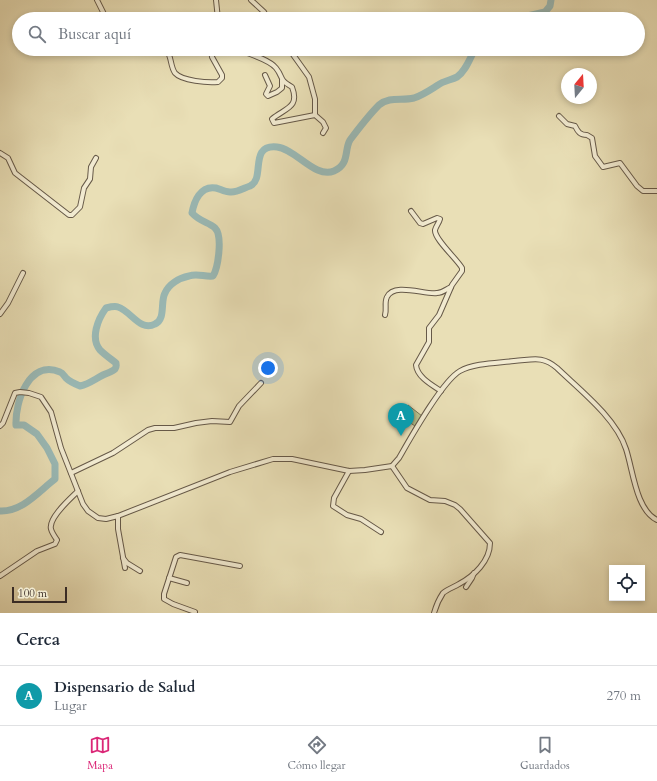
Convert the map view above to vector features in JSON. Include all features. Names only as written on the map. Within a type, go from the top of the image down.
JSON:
[{"type":"street","points":[[97,0],[103,12]]},
{"type":"street","points":[[216,0],[217,12]]},
{"type":"street","points":[[251,0],[264,12]]},
{"type":"street","points":[[170,56],[172,67],[175,73],[182,78],[218,82],[222,78],[222,75],[212,56]]},
{"type":"street","points":[[252,56],[276,68],[282,80],[282,88],[278,92],[268,96],[266,94],[270,86],[265,75]]},
{"type":"street","points":[[294,56],[309,77],[315,99],[315,114],[323,122],[326,128],[323,133]]},
{"type":"street","points":[[282,80],[292,87],[295,99],[293,104],[278,114],[272,122],[274,123],[315,114]]},
{"type":"street","points":[[559,116],[567,124],[575,126],[578,133],[582,135],[587,134],[592,138],[595,156],[603,167],[620,163],[637,186],[643,191],[657,191]]},
{"type":"street","points":[[0,153],[8,158],[15,173],[69,215],[72,215],[80,207],[84,188],[90,179],[91,167],[96,158]]},
{"type":"street","points":[[410,211],[420,223],[424,224],[437,218],[440,219],[435,230],[436,236],[453,254],[462,268],[451,286],[439,315],[429,328],[429,342],[416,365],[416,368],[424,378],[441,391]]},
{"type":"street","points":[[0,314],[8,303],[23,273]]},
{"type":"street","points":[[385,315],[387,311],[387,296],[391,293],[403,290],[437,294],[451,286]]},
{"type":"street","points":[[0,426],[3,423],[15,393],[20,392],[41,397],[52,412],[61,448],[83,504],[92,515],[98,518],[106,519],[118,516],[230,472],[273,459],[292,459],[349,471],[392,466],[399,458],[441,391],[452,377],[460,371],[492,363],[540,359],[550,362],[607,417],[614,426],[626,448],[639,496],[646,512],[657,520]]},
{"type":"street","points":[[72,473],[113,453],[148,430],[155,428],[174,428],[207,422],[230,422],[239,406],[261,383]]},
{"type":"street","points":[[392,466],[407,488],[430,500],[445,501],[455,505],[490,543],[481,567],[460,584],[450,588],[443,594],[434,613]]},
{"type":"street","points":[[349,471],[334,498],[333,506],[347,515],[361,519],[381,532]]},
{"type":"street","points":[[0,576],[37,551],[55,544],[57,540],[51,530],[54,516],[78,491]]},
{"type":"street","points":[[118,516],[118,529],[125,568]]},
{"type":"street","points":[[195,612],[164,599],[164,594],[176,557],[180,555],[240,566]]},
{"type":"street","points":[[123,558],[127,563],[140,571]]},
{"type":"street","points":[[466,587],[474,573]]},
{"type":"street","points":[[169,578],[187,583]]},
{"type":"green space","points":[[408,405],[422,416],[415,426],[400,416]]},
{"type":"waterway","points":[[545,12],[550,6],[551,0]]},
{"type":"waterway","points":[[0,511],[23,505],[55,479],[55,464],[47,448],[37,434],[24,425],[16,425],[16,416],[21,395],[32,377],[40,372],[49,370],[61,372],[69,381],[80,386],[112,371],[115,369],[116,363],[100,350],[97,345],[95,334],[100,318],[106,308],[118,307],[123,309],[140,323],[150,326],[158,322],[162,314],[164,297],[172,284],[182,278],[192,275],[213,276],[217,266],[219,238],[213,226],[192,213],[196,199],[202,192],[210,188],[232,192],[250,186],[255,182],[257,177],[260,156],[263,151],[268,148],[277,147],[284,149],[320,171],[334,171],[345,161],[350,140],[379,105],[383,102],[391,100],[414,98],[442,82],[457,77],[465,68],[471,56]]},
{"type":"place","name":"Dispensario de Salud","points":[[401,436]]}]
